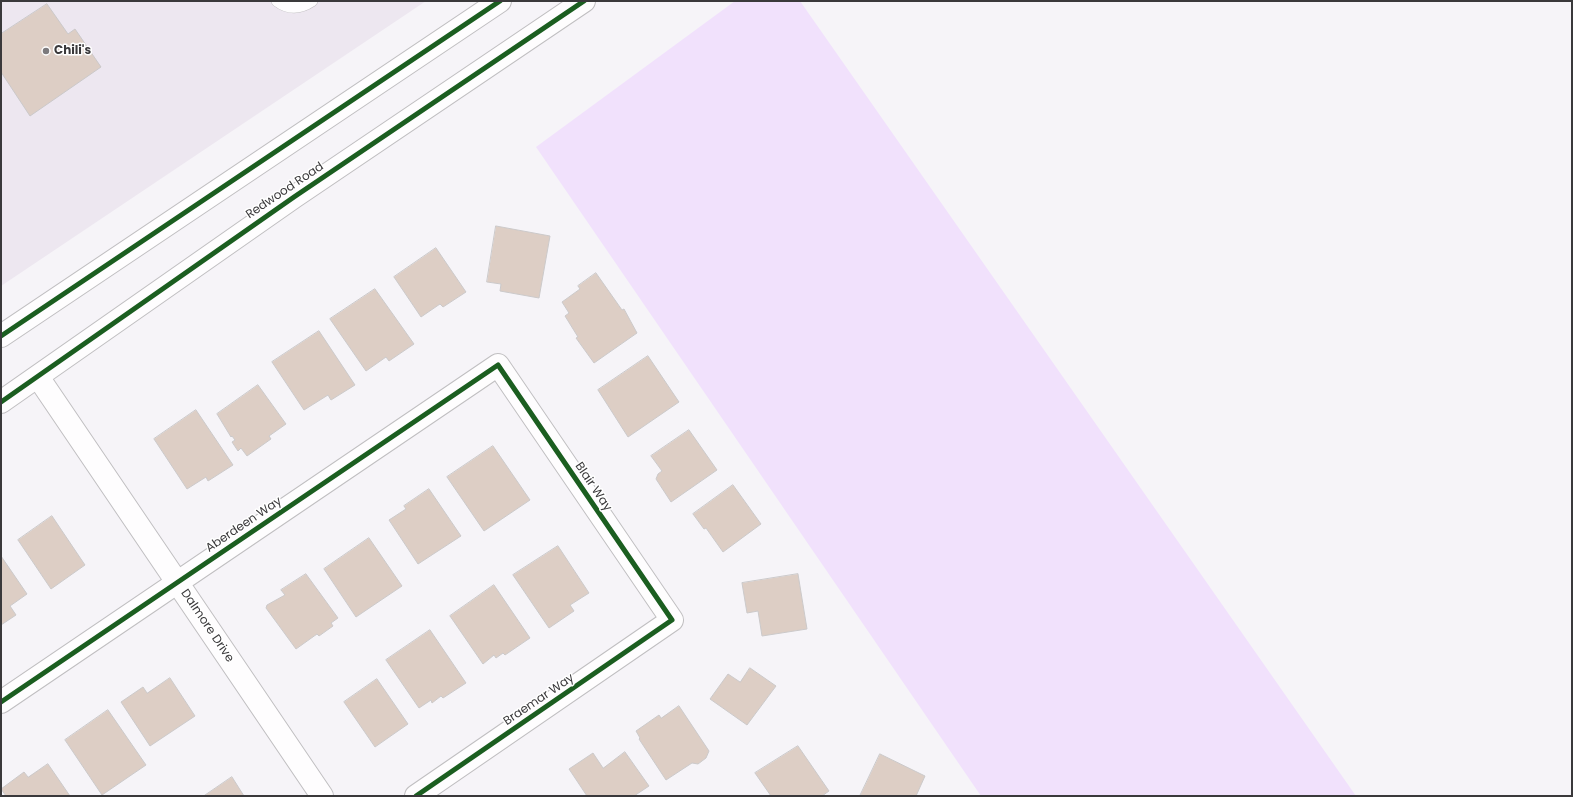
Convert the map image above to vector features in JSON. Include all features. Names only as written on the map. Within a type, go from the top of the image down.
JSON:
[{"type":"street","points":[[3,330],[500,1]]},
{"type":"street","name":"Redwood Road","points":[[1,402],[275,210],[584,1]]},
{"type":"street","name":"Aberdeen Way","points":[[1,702],[498,365]]},
{"type":"street","name":"Blair Way","points":[[498,365],[672,620]]},
{"type":"street","name":"Dalmore Drive","points":[[38,377],[322,796]]},
{"type":"street","name":"Braemar Way","points":[[416,796],[672,620]]},
{"type":"lane","points":[[277,1],[292,8],[302,7],[312,1]]},
{"type":"shaded area","points":[[1,1],[426,1],[1,286]]},
{"type":"shaded area","points":[[735,1],[800,1],[1356,796],[981,796],[536,147]]},
{"type":"building","name":"Chili's","points":[[47,4],[68,34],[75,29],[101,67],[30,116],[1,72],[1,34]]},
{"type":"building","points":[[496,226],[550,236],[539,298],[500,291],[501,284],[487,282]]},
{"type":"building","points":[[436,248],[466,292],[443,307],[440,304],[421,317],[394,277]]},
{"type":"building","points":[[596,273],[622,310],[624,309],[637,333],[594,363],[576,338],[578,337],[565,316],[569,313],[562,302],[580,289],[578,286]]},
{"type":"building","points":[[375,289],[414,344],[389,361],[386,357],[366,371],[330,319]]},
{"type":"building","points":[[319,331],[355,385],[331,400],[328,395],[304,410],[272,362]]},
{"type":"building","points":[[648,356],[679,402],[628,437],[598,390]]},
{"type":"building","points":[[258,385],[286,424],[269,436],[271,439],[247,456],[241,448],[238,451],[232,442],[235,440],[232,436],[231,437],[217,414]]},
{"type":"building","points":[[196,410],[233,465],[208,481],[206,477],[187,489],[154,439]]},
{"type":"building","points":[[689,430],[717,470],[671,502],[656,479],[658,474],[662,471],[651,456]]},
{"type":"building","points":[[493,446],[530,500],[484,531],[447,477]]},
{"type":"building","points":[[733,485],[761,524],[723,552],[706,528],[704,529],[693,514]]},
{"type":"building","points":[[429,489],[461,536],[418,564],[389,520],[406,509],[404,506]]},
{"type":"building","points":[[52,516],[85,565],[51,589],[18,540]]},
{"type":"building","points":[[369,538],[402,586],[356,617],[324,569]]},
{"type":"building","points":[[558,546],[589,593],[570,605],[574,611],[549,628],[513,575]]},
{"type":"building","points":[[1,556],[27,594],[10,606],[16,615],[1,625]]},
{"type":"building","points":[[306,574],[338,618],[331,623],[333,626],[319,636],[317,634],[296,649],[266,608],[267,605],[285,595],[281,590]]},
{"type":"building","points":[[798,574],[807,629],[762,636],[758,611],[747,613],[742,583]]},
{"type":"building","points":[[494,585],[530,638],[505,655],[503,653],[496,658],[494,655],[483,664],[450,616]]},
{"type":"building","points":[[430,630],[466,683],[443,698],[441,696],[432,703],[431,700],[419,708],[386,660]]},
{"type":"building","points":[[750,668],[776,686],[747,725],[710,699],[728,674],[740,682]]},
{"type":"building","points":[[170,678],[195,716],[150,746],[121,702],[143,687],[147,693]]},
{"type":"building","points":[[377,679],[408,724],[375,747],[344,702]]},
{"type":"building","points":[[679,706],[709,751],[706,758],[698,764],[692,763],[666,780],[639,739],[640,738],[636,731],[659,715],[661,718]]},
{"type":"building","points":[[108,710],[146,765],[102,795],[65,740]]},
{"type":"building","points":[[798,746],[829,791],[822,796],[771,796],[755,773]]},
{"type":"building","points":[[625,752],[649,786],[634,796],[587,796],[569,769],[593,753],[603,768]]},
{"type":"building","points":[[880,754],[925,776],[916,796],[860,796]]},
{"type":"building","points":[[48,764],[70,796],[6,796],[1,789],[24,772],[28,777]]},
{"type":"building","points":[[232,777],[244,796],[204,796]]},
{"type":"cycle path","points":[[1,336],[500,1]]},
{"type":"cycle path","points":[[1,402],[294,197],[584,1]]},
{"type":"cycle path","points":[[1,702],[498,365],[672,620],[416,796]]},
{"type":"place","name":"Chili's","points":[[46,51]]}]
